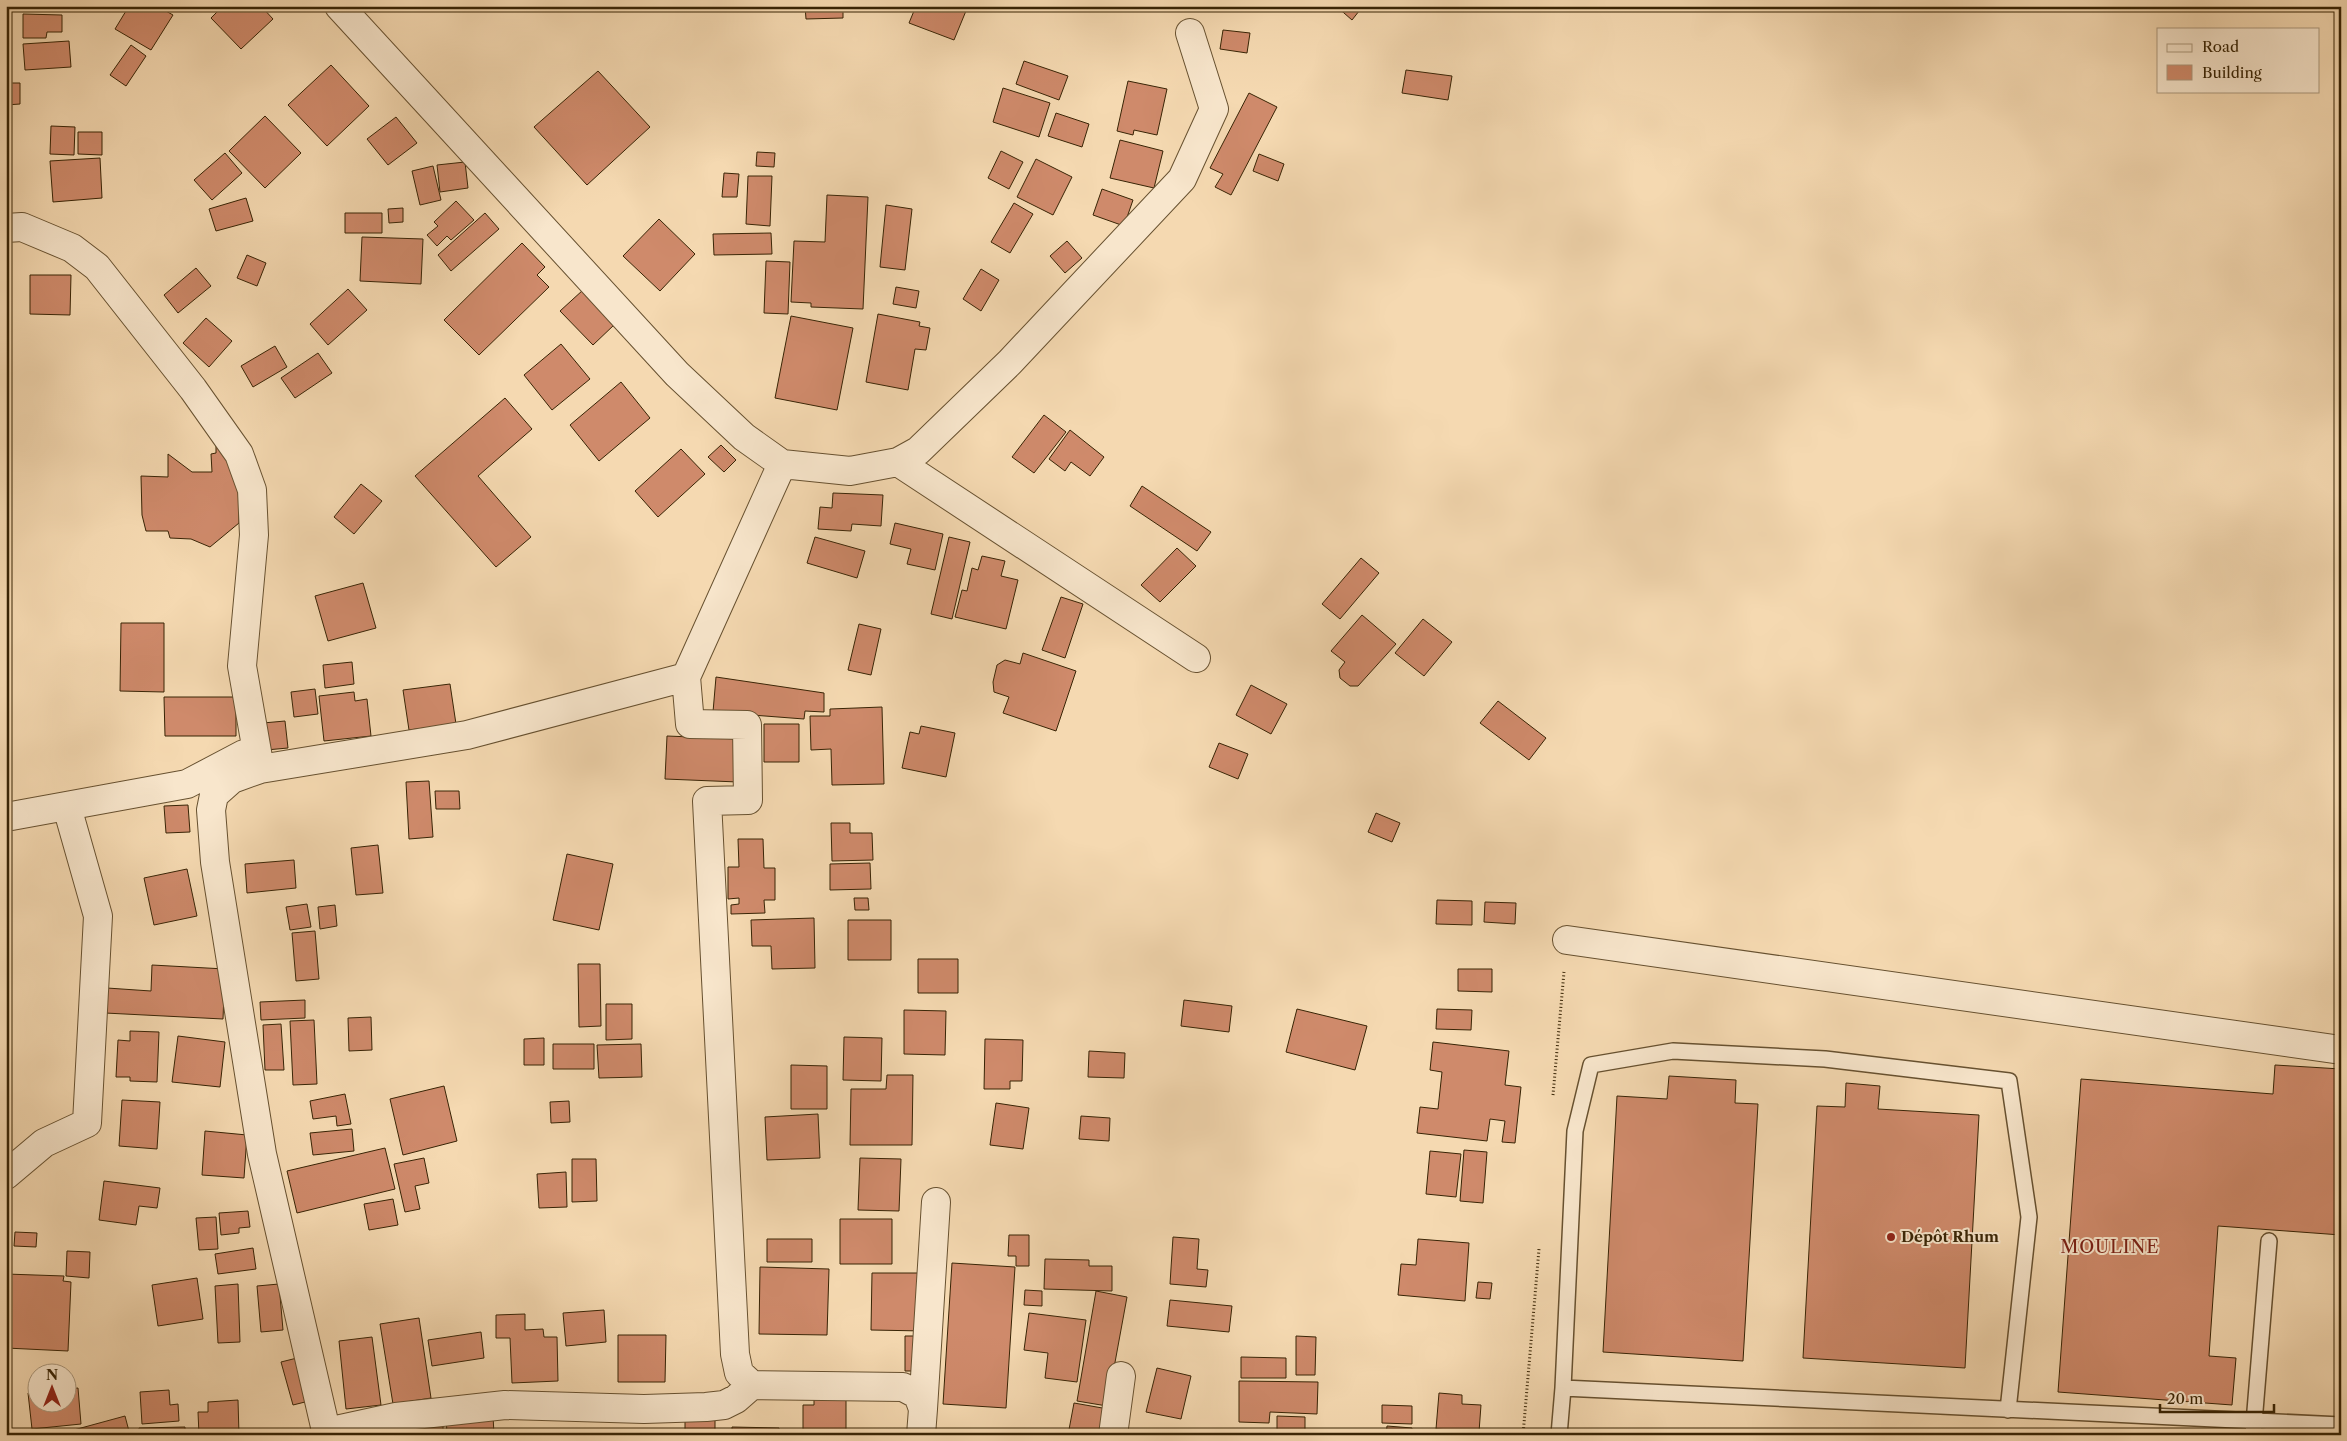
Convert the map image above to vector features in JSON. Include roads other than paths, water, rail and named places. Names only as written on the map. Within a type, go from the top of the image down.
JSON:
[{"type":"street","points":[[339,6],[677,374],[744,437],[782,464],[850,471],[898,462],[918,451],[1010,362],[1182,179],[1214,109],[1190,33]]},
{"type":"street","points":[[6,228],[22,228],[72,248],[97,266],[193,389],[239,454],[252,490],[254,536],[242,666],[258,758]]},
{"type":"street","points":[[898,462],[1196,658]]},
{"type":"street","points":[[782,464],[686,677],[690,724],[747,725],[748,800],[707,801],[735,1354],[738,1373],[752,1385],[903,1387],[918,1395],[922,1422]]},
{"type":"street","points":[[6,817],[187,784],[258,758],[467,734],[686,677]]},
{"type":"street","points":[[258,758],[214,795],[211,810],[215,862],[262,1154],[327,1433],[396,1417],[506,1405],[644,1408],[724,1405],[736,1399],[752,1385]]},
{"type":"street","points":[[6,1175],[44,1143],[88,1122],[98,916],[67,807]]},
{"type":"street","points":[[1567,940],[2341,1050]]},
{"type":"street","points":[[922,1422],[936,1202]]},
{"type":"street","points":[[1112,1435],[1121,1376]]},
{"type":"lane","points":[[1559,1435],[1563,1388],[1575,1131],[1591,1065],[1673,1051],[1825,1059],[2009,1081],[2029,1217],[2008,1410]]},
{"type":"lane","points":[[2254,1428],[2269,1241]]},
{"type":"lane","points":[[1563,1388],[2008,1410],[2254,1428],[2341,1425]]},
{"type":"place","name":"Dépôt Rhum","points":[[1891,1237]]},
{"type":"district","name":"MOULINE","points":[[2110,1247]]}]
